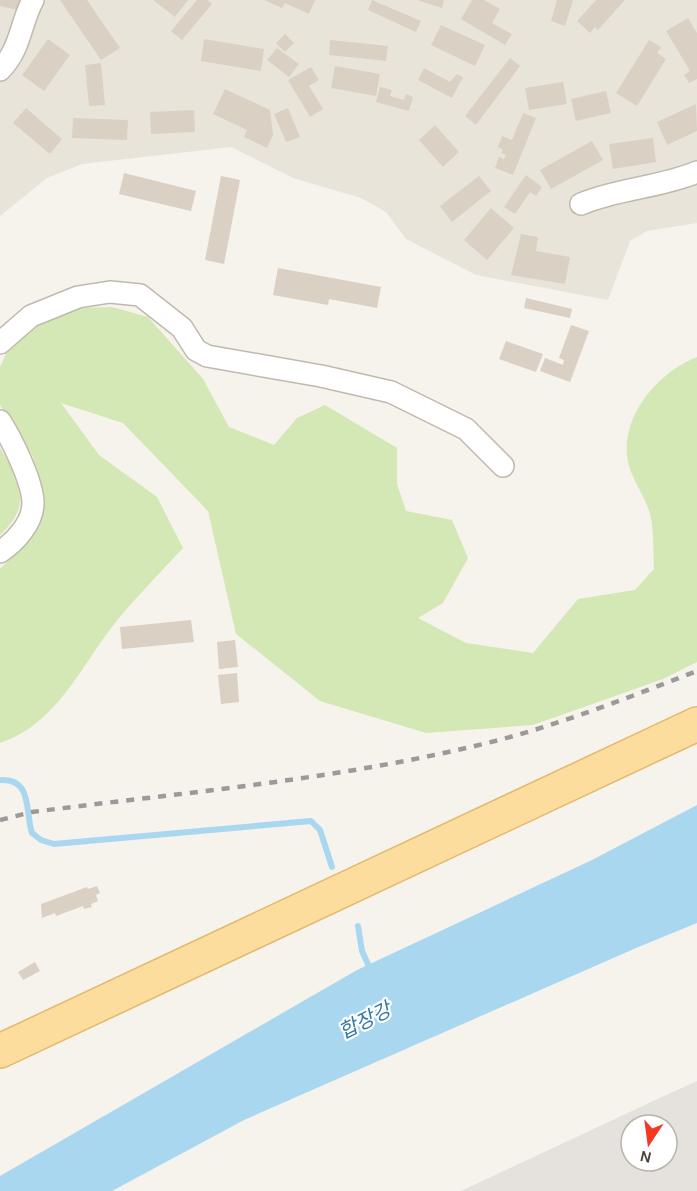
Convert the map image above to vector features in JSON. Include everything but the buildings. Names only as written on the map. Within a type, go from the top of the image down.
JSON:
[{"type":"main road","points":[[0,1051],[697,724]]},
{"type":"street","points":[[0,70],[22,36],[28,10],[33,0]]},
{"type":"street","points":[[581,204],[618,190],[673,182],[697,172]]},
{"type":"street","points":[[0,344],[31,316],[78,297],[110,292],[140,295],[182,328],[196,351],[207,356],[321,376],[391,392],[466,429],[503,466]]},
{"type":"street","points":[[0,420],[26,475],[33,503],[14,543],[0,552]]},
{"type":"shaded area","points":[[0,0],[697,0],[697,223],[647,231],[630,241],[608,300],[476,275],[406,239],[386,212],[361,198],[293,178],[231,147],[82,164],[47,178],[0,216]]},
{"type":"shaded area","points":[[697,1081],[697,1191],[461,1191],[619,1117],[619,1173],[679,1173],[679,1113],[628,1113]]},
{"type":"green space","points":[[112,307],[148,317],[203,379],[229,427],[274,445],[297,418],[325,405],[397,448],[397,484],[406,511],[452,520],[468,558],[443,603],[418,618],[466,643],[533,653],[578,599],[635,590],[654,569],[651,518],[628,462],[627,445],[630,429],[644,398],[656,385],[668,373],[697,357],[697,662],[663,679],[533,725],[426,733],[320,701],[236,634],[208,511],[123,423],[61,403],[99,455],[157,497],[183,548],[115,623],[52,708],[20,734],[0,743],[0,569],[36,532],[43,510],[33,457],[0,405],[0,367],[13,338],[48,318],[74,308]]},
{"type":"green space","points":[[0,448],[18,482],[20,503],[17,513],[0,535]]},
{"type":"water","name":"합장강","points":[[697,805],[697,923],[244,1120],[112,1191],[0,1191],[0,1176],[357,970],[592,860]]},
{"type":"waterway","points":[[0,780],[18,784],[26,798],[32,833],[41,840],[54,844],[311,821],[320,830],[332,867]]},
{"type":"waterway","points":[[358,926],[362,951],[371,971]]},
{"type":"railway","points":[[0,820],[32,812],[325,775],[442,753],[499,740],[549,725],[697,671]]}]
